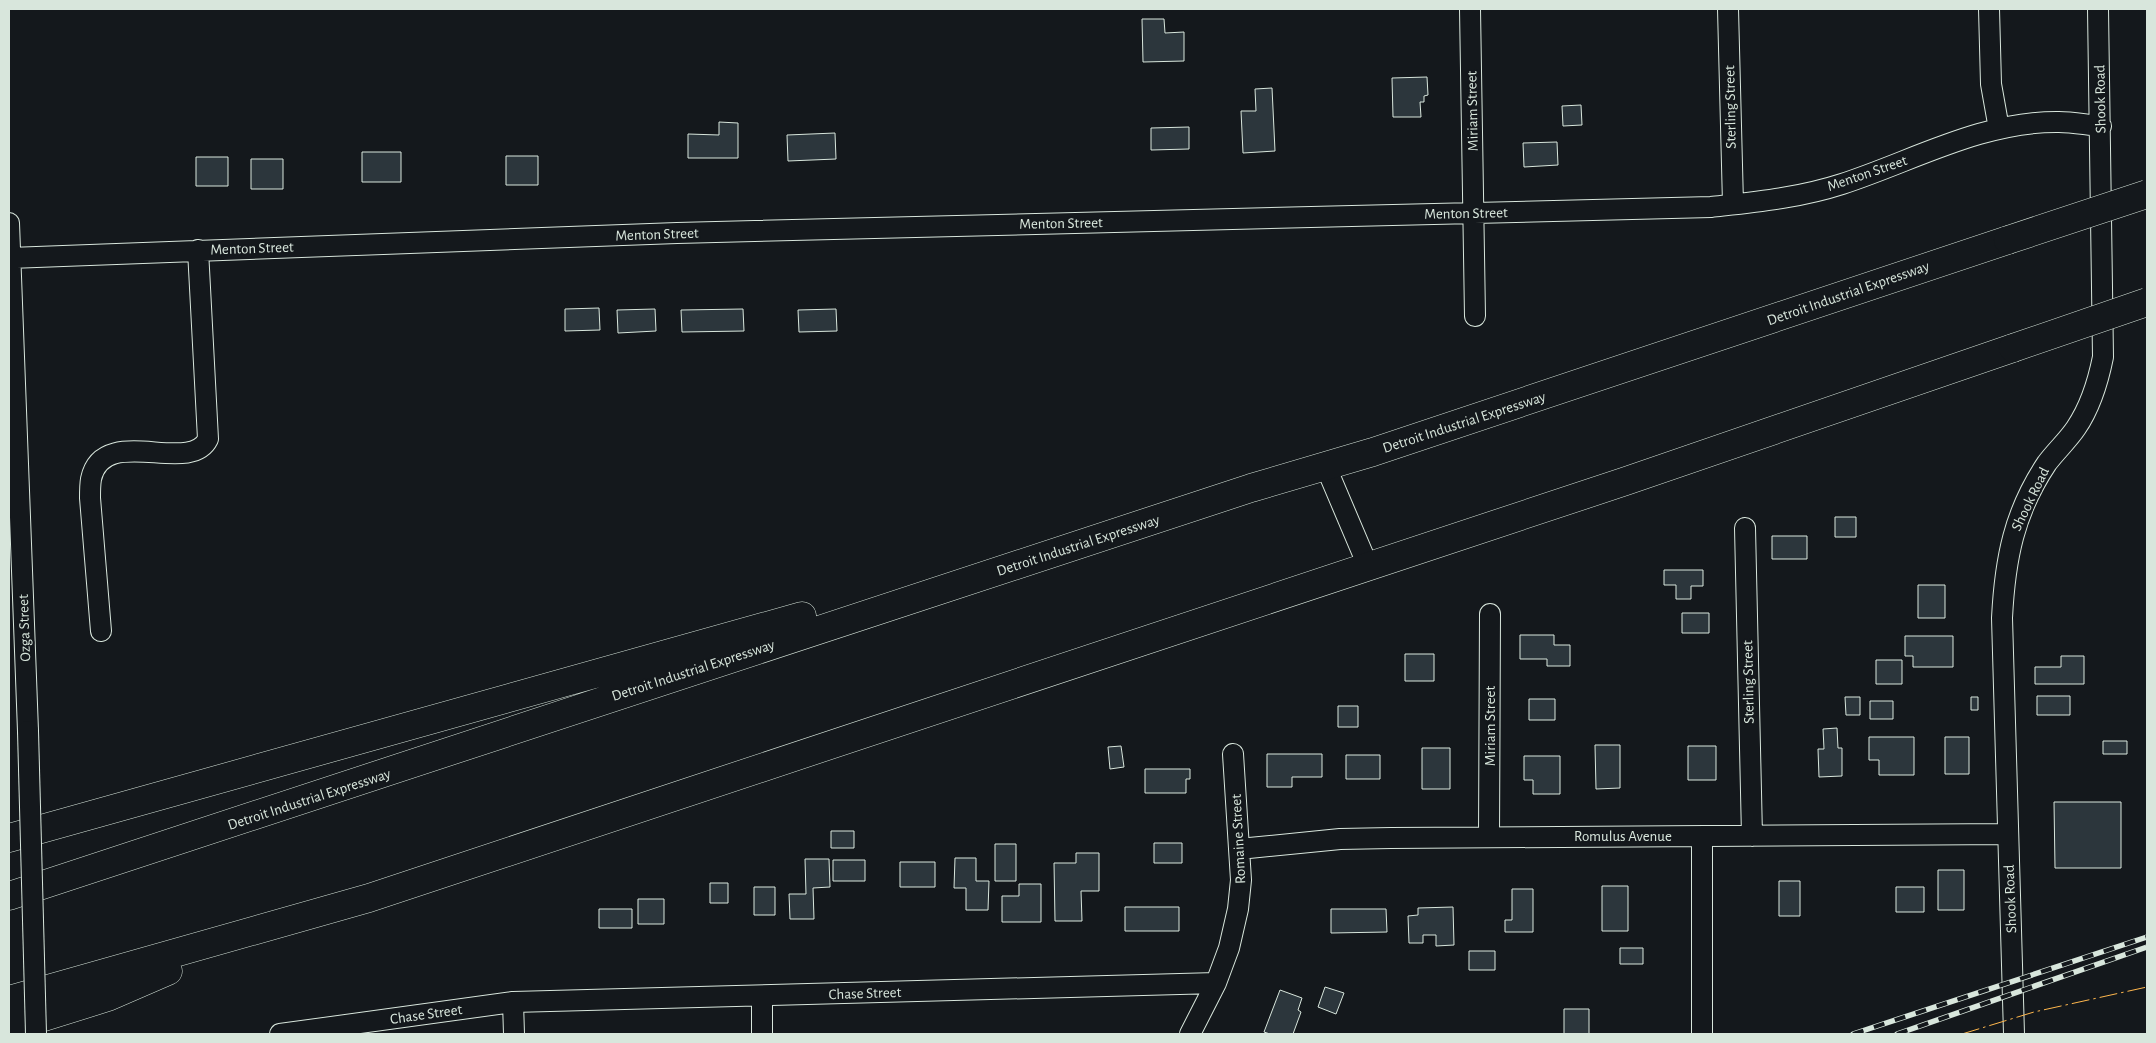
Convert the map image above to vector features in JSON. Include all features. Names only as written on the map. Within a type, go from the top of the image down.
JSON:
[{"type":"highway","name":"Detroit Industrial Expressway","points":[[9,896],[1251,488],[1326,467],[2147,194]]},
{"type":"highway","points":[[9,1000],[386,893],[1626,481],[2147,302]]},
{"type":"highway","points":[[9,838],[1251,488]]},
{"type":"highway","points":[[9,831],[66,822]]},
{"type":"highway","points":[[9,1028],[108,997],[268,928]]},
{"type":"street","name":"Miriam Street","points":[[1470,9],[1475,212],[1475,316]]},
{"type":"street","name":"Sterling Street","points":[[1728,9],[1733,204]]},
{"type":"street","points":[[1989,9],[1991,84],[1999,129]]},
{"type":"street","name":"Shook Road","points":[[2014,1034],[2002,618],[2004,578],[2012,537],[2033,487],[2048,462],[2076,429],[2085,414],[2098,382],[2103,357],[2098,9]]},
{"type":"street","name":"Menton Street","points":[[10,258],[667,234],[1733,204],[1782,199],[1841,184],[1959,140],[1999,129],[2059,122],[2101,126]]},
{"type":"street","name":"Ozga Street","points":[[9,223],[11,350],[28,731],[36,1034]]},
{"type":"street","points":[[101,631],[90,498],[91,478],[98,465],[109,455],[119,452],[174,453],[195,450],[205,446],[208,439],[198,250]]},
{"type":"street","points":[[1326,467],[1368,566]]},
{"type":"street","name":"Sterling Street","points":[[1745,528],[1752,836]]},
{"type":"street","name":"Miriam Street","points":[[1489,837],[1490,614]]},
{"type":"street","name":"Romaine Street","points":[[1190,1034],[1216,983],[1229,948],[1238,909],[1242,880],[1233,754]]},
{"type":"street","name":"Romulus Avenue","points":[[1239,848],[1340,840],[1489,837],[2008,834]]},
{"type":"street","points":[[1702,836],[1702,1034]]},
{"type":"street","name":"Chase Street","points":[[280,1034],[513,1002],[1216,983]]},
{"type":"street","points":[[762,996],[762,1034]]},
{"type":"street","points":[[513,1002],[514,1034]]},
{"type":"building","points":[[1142,19],[1164,19],[1165,33],[1184,32],[1184,61],[1143,62]]},
{"type":"building","points":[[1427,77],[1428,95],[1424,96],[1424,102],[1420,102],[1421,117],[1393,117],[1392,78]]},
{"type":"building","points":[[1272,88],[1275,151],[1243,153],[1241,111],[1256,111],[1255,89]]},
{"type":"building","points":[[1581,105],[1582,125],[1563,126],[1562,106]]},
{"type":"building","points":[[719,122],[738,123],[738,158],[688,158],[688,134],[719,135]]},
{"type":"building","points":[[1189,127],[1189,149],[1151,150],[1151,128]]},
{"type":"building","points":[[835,133],[836,159],[788,161],[787,135]]},
{"type":"building","points":[[1557,142],[1558,165],[1524,167],[1523,143]]},
{"type":"building","points":[[362,152],[401,152],[401,182],[362,182]]},
{"type":"building","points":[[506,156],[538,156],[538,185],[506,185]]},
{"type":"building","points":[[196,157],[228,157],[228,186],[196,186]]},
{"type":"building","points":[[251,159],[283,159],[283,189],[251,189]]},
{"type":"building","points":[[599,308],[600,330],[565,331],[565,309]]},
{"type":"building","points":[[655,309],[656,331],[618,333],[617,310]]},
{"type":"building","points":[[743,309],[744,331],[682,332],[681,310]]},
{"type":"building","points":[[836,309],[837,331],[799,332],[798,310]]},
{"type":"building","points":[[1835,517],[1856,517],[1856,537],[1835,537]]},
{"type":"building","points":[[1772,536],[1807,536],[1807,559],[1772,559]]},
{"type":"building","points":[[1664,570],[1703,570],[1703,586],[1691,586],[1691,599],[1676,599],[1676,585],[1664,585]]},
{"type":"building","points":[[1918,585],[1945,585],[1945,618],[1918,618]]},
{"type":"building","points":[[1682,613],[1709,613],[1709,633],[1682,633]]},
{"type":"building","points":[[1520,635],[1554,635],[1554,645],[1570,645],[1570,666],[1547,666],[1547,659],[1520,659]]},
{"type":"building","points":[[1905,636],[1953,636],[1953,667],[1913,667],[1913,656],[1905,656]]},
{"type":"building","points":[[1405,654],[1434,654],[1434,681],[1405,681]]},
{"type":"building","points":[[2061,656],[2084,656],[2084,684],[2035,684],[2035,667],[2061,667]]},
{"type":"building","points":[[1876,660],[1902,660],[1902,684],[1876,684]]},
{"type":"building","points":[[2037,696],[2070,696],[2070,715],[2037,715]]},
{"type":"building","points":[[1845,697],[1860,697],[1860,715],[1846,715]]},
{"type":"building","points":[[1971,697],[1978,697],[1978,710],[1971,710]]},
{"type":"building","points":[[1529,699],[1555,699],[1555,720],[1529,720]]},
{"type":"building","points":[[1870,701],[1893,701],[1893,719],[1870,719]]},
{"type":"building","points":[[1338,706],[1358,706],[1358,727],[1338,727]]},
{"type":"building","points":[[1837,728],[1838,748],[1842,748],[1842,776],[1819,777],[1818,749],[1824,749],[1823,729]]},
{"type":"building","points":[[1869,737],[1914,737],[1914,775],[1879,775],[1879,760],[1869,760]]},
{"type":"building","points":[[1945,737],[1969,737],[1969,774],[1945,774]]},
{"type":"building","points":[[2103,741],[2127,741],[2127,754],[2103,754]]},
{"type":"building","points":[[1595,745],[1620,745],[1620,788],[1596,789]]},
{"type":"building","points":[[1121,746],[1124,767],[1110,769],[1108,747]]},
{"type":"building","points":[[1688,746],[1716,746],[1716,780],[1688,780]]},
{"type":"building","points":[[1422,748],[1450,748],[1450,789],[1422,789]]},
{"type":"building","points":[[1267,754],[1322,754],[1322,777],[1292,777],[1292,787],[1267,787]]},
{"type":"building","points":[[1346,755],[1380,755],[1380,779],[1346,779]]},
{"type":"building","points":[[1524,756],[1560,756],[1560,794],[1533,794],[1533,780],[1524,780]]},
{"type":"building","points":[[1145,769],[1190,769],[1190,779],[1186,779],[1186,793],[1145,793]]},
{"type":"building","points":[[2054,802],[2121,802],[2121,868],[2055,868]]},
{"type":"building","points":[[831,831],[854,831],[854,848],[831,848]]},
{"type":"building","points":[[1154,843],[1182,843],[1182,863],[1154,863]]},
{"type":"building","points":[[995,844],[1016,844],[1016,881],[995,881]]},
{"type":"building","points":[[1076,853],[1099,853],[1099,891],[1081,891],[1082,921],[1055,921],[1054,863],[1076,863]]},
{"type":"building","points":[[955,858],[976,858],[976,881],[989,881],[988,910],[966,910],[966,888],[954,888]]},
{"type":"building","points":[[805,859],[829,859],[830,887],[813,888],[814,919],[790,919],[789,894],[806,894]]},
{"type":"building","points":[[833,860],[865,860],[865,881],[833,881]]},
{"type":"building","points":[[900,862],[935,862],[935,887],[900,887]]},
{"type":"building","points":[[1938,870],[1964,870],[1964,910],[1938,910]]},
{"type":"building","points":[[1779,881],[1800,881],[1800,916],[1779,916]]},
{"type":"building","points":[[710,883],[728,883],[728,903],[710,903]]},
{"type":"building","points":[[1019,884],[1041,884],[1041,922],[1002,922],[1002,896],[1019,896]]},
{"type":"building","points":[[1602,886],[1628,886],[1628,931],[1602,931]]},
{"type":"building","points":[[754,887],[775,887],[775,915],[754,915]]},
{"type":"building","points":[[1896,887],[1924,887],[1924,912],[1896,912]]},
{"type":"building","points":[[1512,889],[1533,889],[1533,932],[1505,932],[1505,920],[1512,920]]},
{"type":"building","points":[[638,899],[664,899],[664,924],[638,924]]},
{"type":"building","points":[[1125,907],[1179,907],[1179,931],[1125,931]]},
{"type":"building","points":[[1453,907],[1454,945],[1436,946],[1436,935],[1423,935],[1423,943],[1409,943],[1408,916],[1418,915],[1418,908]]},
{"type":"building","points":[[599,909],[632,909],[632,928],[599,928]]},
{"type":"building","points":[[1331,909],[1386,909],[1387,932],[1331,933]]},
{"type":"building","points":[[1620,948],[1643,948],[1643,964],[1620,964]]},
{"type":"building","points":[[1469,951],[1495,951],[1495,970],[1469,970]]},
{"type":"building","points":[[1325,987],[1344,993],[1336,1014],[1318,1007]]},
{"type":"building","points":[[1280,990],[1302,998],[1298,1010],[1301,1012],[1293,1034],[1270,1034],[1264,1032]]},
{"type":"building","points":[[1564,1009],[1589,1009],[1589,1034],[1564,1034]]},
{"type":"railway","points":[[1853,1034],[2147,937]]},
{"type":"railway","points":[[1897,1034],[2147,947]]},
{"type":"power","points":[[1962,1034],[2034,1012],[2147,987]]}]
